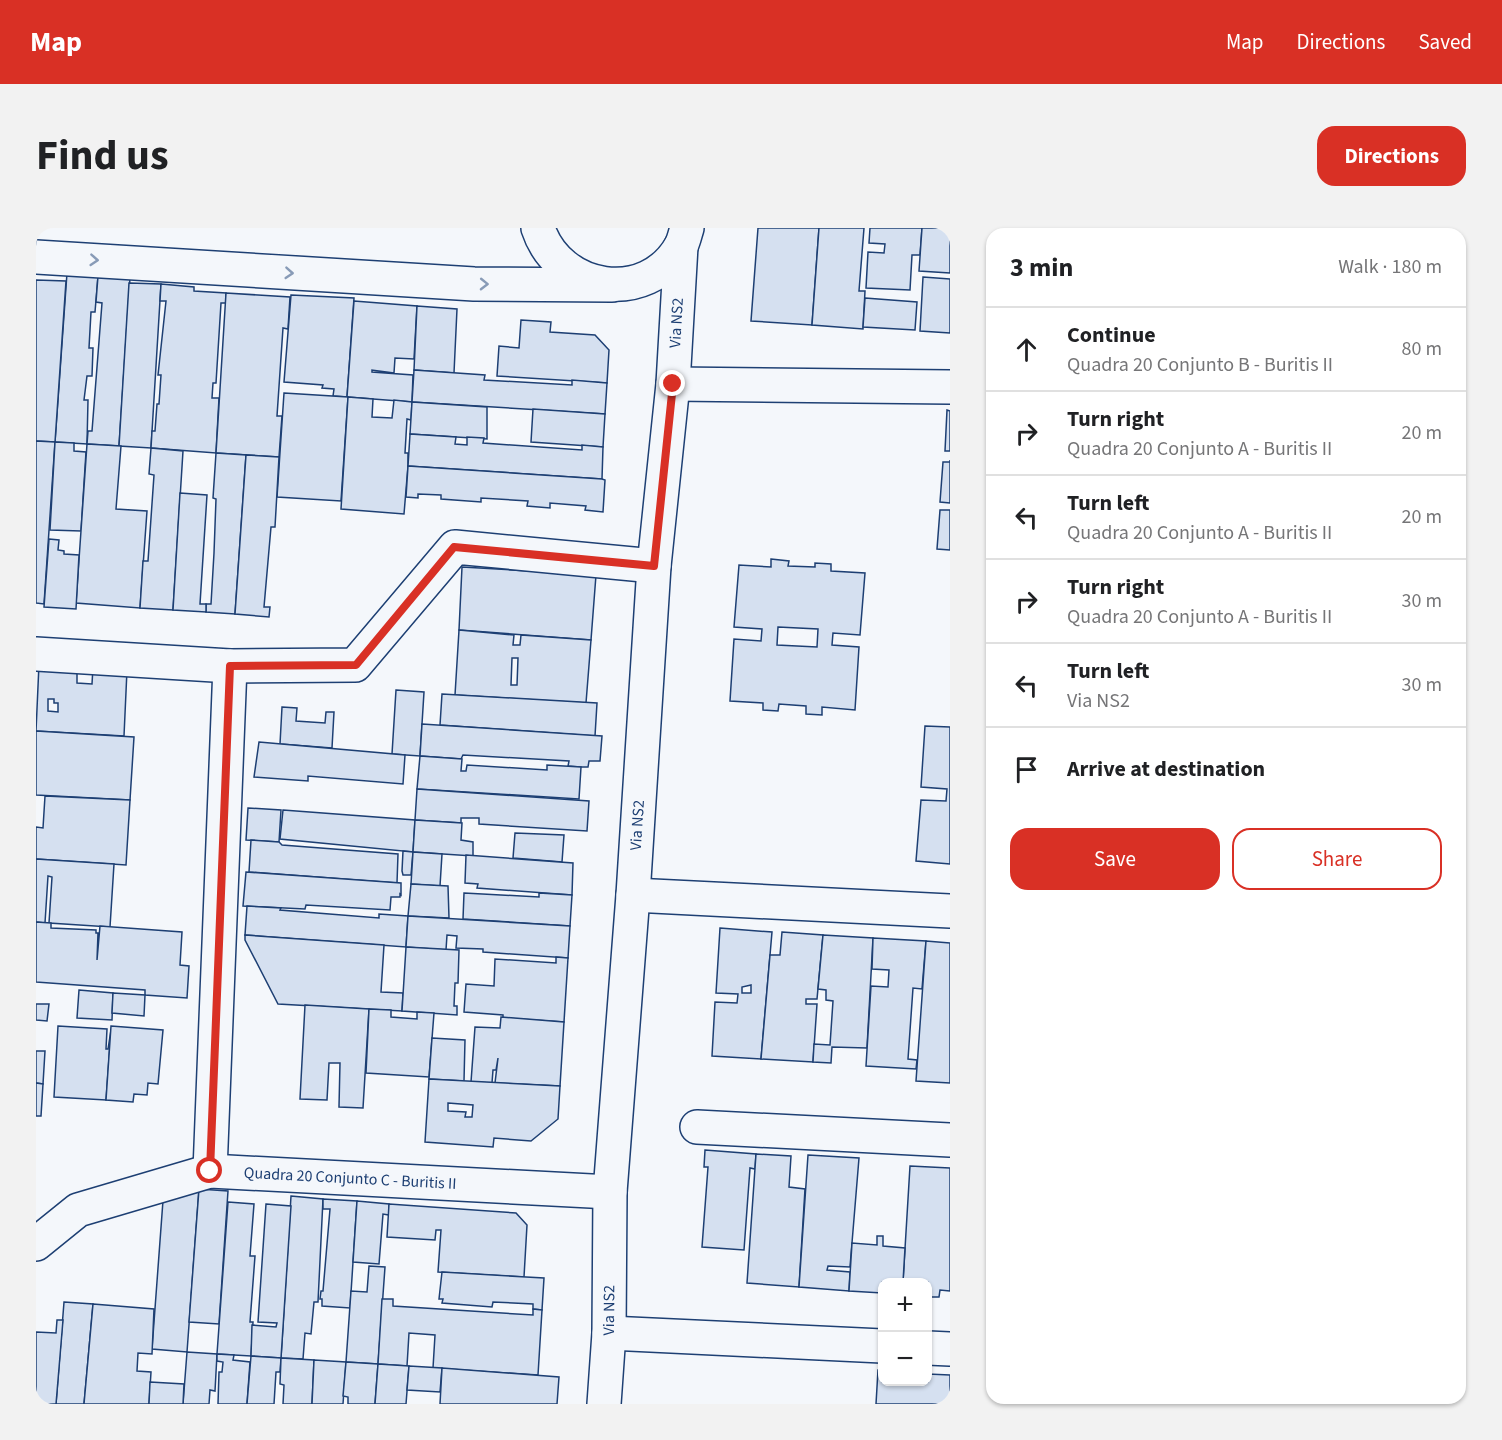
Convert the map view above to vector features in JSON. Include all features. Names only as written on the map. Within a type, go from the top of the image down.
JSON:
[{"type":"street","points":[[538,228],[554,259],[580,278],[612,285]]},
{"type":"street","points":[[36,257],[474,284],[612,285],[639,281],[663,267],[684,237]]},
{"type":"street","name":"Via NS2","points":[[604,1404],[609,1333],[610,1192],[633,895],[654,566],[673,384],[684,237]]},
{"type":"street","points":[[673,384],[950,387]]},
{"type":"street","points":[[36,654],[230,666],[356,665],[454,547],[654,566]]},
{"type":"street","points":[[210,1171],[230,666]]},
{"type":"street","points":[[633,895],[950,911]]},
{"type":"street","points":[[697,1127],[950,1140]]},
{"type":"street","name":"Quadra 20 Conjunto C - Buritis II","points":[[36,1244],[78,1210],[210,1171],[610,1192]]},
{"type":"street","points":[[609,1333],[878,1346]]},
{"type":"street","points":[[932,1348],[950,1349]]},
{"type":"building","points":[[758,228],[819,228],[812,325],[751,321]]},
{"type":"building","points":[[819,228],[864,228],[859,291],[865,291],[863,329],[812,325]]},
{"type":"building","points":[[870,228],[922,228],[920,255],[912,255],[910,290],[866,288],[868,252],[884,253],[885,244],[869,243]]},
{"type":"building","points":[[922,228],[950,228],[950,273],[919,271]]},
{"type":"building","points":[[67,273],[98,276],[95,312],[91,312],[89,348],[93,348],[92,376],[87,376],[84,400],[88,400],[87,444],[55,442]]},
{"type":"building","points":[[98,276],[130,278],[119,446],[87,444],[88,431],[92,431],[102,303],[96,302]]},
{"type":"building","points":[[923,277],[950,279],[950,333],[920,331]]},
{"type":"building","points":[[36,280],[66,281],[55,442],[36,441]]},
{"type":"building","points":[[129,283],[161,284],[151,448],[119,446]]},
{"type":"building","points":[[161,284],[194,287],[194,291],[226,293],[226,303],[221,303],[216,383],[213,383],[212,398],[219,398],[216,453],[151,448],[152,431],[155,431],[157,404],[159,404],[161,375],[158,375],[166,301],[160,301]]},
{"type":"building","points":[[226,293],[290,297],[288,329],[283,328],[277,416],[282,416],[279,457],[216,453]]},
{"type":"building","points":[[291,295],[354,298],[347,397],[333,396],[334,389],[322,388],[323,385],[284,382]]},
{"type":"building","points":[[865,298],[917,302],[915,330],[863,327]]},
{"type":"building","points":[[354,301],[417,306],[414,359],[395,358],[394,373],[372,370],[372,372],[413,375],[412,402],[347,397]]},
{"type":"building","points":[[417,306],[457,309],[454,373],[414,370]]},
{"type":"building","points":[[521,320],[551,322],[550,332],[595,335],[609,350],[607,383],[497,376],[499,346],[519,348]]},
{"type":"building","points":[[414,370],[485,375],[484,380],[572,385],[572,380],[607,383],[605,414],[412,402]]},
{"type":"building","points":[[284,393],[348,397],[341,501],[277,497]]},
{"type":"building","points":[[348,397],[373,399],[372,417],[392,418],[394,400],[412,402],[411,420],[407,419],[405,453],[408,453],[408,466],[404,514],[341,509]]},
{"type":"building","points":[[412,402],[487,407],[487,439],[410,434]]},
{"type":"building","points":[[533,409],[605,414],[603,447],[531,442]]},
{"type":"building","points":[[947,410],[950,411],[950,451],[945,451]]},
{"type":"building","points":[[410,434],[456,437],[455,444],[467,445],[467,437],[484,438],[483,443],[582,450],[582,445],[603,447],[602,479],[408,466]]},
{"type":"building","points":[[36,441],[55,442],[44,604],[36,603]]},
{"type":"building","points":[[55,442],[74,443],[74,451],[86,452],[81,531],[50,530]]},
{"type":"building","points":[[87,444],[121,446],[116,509],[147,511],[140,608],[76,603]]},
{"type":"building","points":[[151,448],[183,451],[173,610],[140,608],[143,561],[148,561],[154,475],[149,474]]},
{"type":"building","points":[[216,453],[246,455],[235,614],[206,612],[206,604],[211,604]]},
{"type":"building","points":[[246,455],[279,457],[275,527],[271,527],[264,607],[270,607],[269,617],[235,614]]},
{"type":"building","points":[[943,462],[950,462],[950,503],[940,502]]},
{"type":"building","points":[[408,466],[602,479],[605,480],[603,512],[585,510],[586,506],[550,503],[550,508],[527,506],[528,501],[481,498],[481,502],[441,499],[441,495],[418,494],[418,498],[406,497]]},
{"type":"building","points":[[180,493],[207,495],[200,604],[206,604],[206,612],[173,610]]},
{"type":"building","points":[[940,510],[950,510],[950,550],[937,549]]},
{"type":"building","points":[[49,539],[59,540],[58,550],[64,551],[64,554],[79,555],[76,609],[44,607]]},
{"type":"building","points":[[771,559],[789,561],[788,566],[815,567],[815,563],[831,564],[831,571],[865,573],[860,635],[833,633],[832,645],[859,647],[855,710],[822,707],[822,715],[806,714],[806,706],[779,704],[778,711],[763,710],[763,703],[730,701],[734,639],[761,641],[762,629],[734,627],[739,565],[771,567]],"holes":[[[778,627],[818,629],[817,647],[777,645]]]},
{"type":"building","points":[[462,567],[596,575],[591,640],[459,630]]},
{"type":"building","points":[[459,630],[514,635],[513,645],[520,645],[521,635],[591,640],[586,703],[455,695]],"holes":[[[512,658],[518,658],[517,685],[511,685]]]},
{"type":"building","points":[[39,664],[77,666],[77,683],[92,684],[93,667],[127,670],[124,736],[36,731]],"holes":[[[48,699],[54,699],[54,703],[58,703],[58,712],[48,711]]]},
{"type":"building","points":[[396,690],[424,692],[420,756],[392,754]]},
{"type":"building","points":[[442,694],[597,703],[595,736],[440,725]]},
{"type":"building","points":[[282,707],[297,708],[296,721],[325,723],[326,712],[334,712],[332,748],[280,744]]},
{"type":"building","points":[[422,724],[602,736],[600,761],[589,761],[588,767],[580,767],[568,766],[569,761],[463,755],[461,759],[420,756]]},
{"type":"building","points":[[925,726],[950,727],[950,864],[916,861],[921,800],[946,801],[947,789],[921,787]]},
{"type":"building","points":[[36,731],[134,737],[130,800],[36,795]]},
{"type":"building","points":[[259,742],[405,755],[403,784],[308,776],[308,781],[254,777]]},
{"type":"building","points":[[420,756],[462,759],[461,771],[466,771],[467,765],[547,770],[547,765],[581,767],[579,799],[417,789]]},
{"type":"building","points":[[417,789],[589,801],[587,831],[479,824],[479,818],[461,818],[461,823],[415,820]]},
{"type":"building","points":[[45,796],[130,800],[126,865],[36,859],[36,827],[43,828]]},
{"type":"building","points":[[248,808],[281,810],[279,842],[246,840]]},
{"type":"building","points":[[283,810],[415,820],[413,852],[280,839]]},
{"type":"building","points":[[415,820],[462,823],[461,840],[473,842],[473,856],[413,852]]},
{"type":"building","points":[[515,833],[564,835],[562,862],[513,858]]},
{"type":"building","points":[[251,840],[279,842],[282,845],[398,854],[397,883],[249,872]]},
{"type":"building","points":[[403,851],[413,852],[411,875],[403,875]]},
{"type":"building","points":[[413,852],[442,854],[440,886],[411,884]]},
{"type":"building","points":[[466,855],[573,863],[572,895],[477,888],[478,884],[465,883]]},
{"type":"building","points":[[36,859],[114,864],[110,927],[49,923],[52,877],[48,876],[45,923],[36,922]]},
{"type":"building","points":[[246,872],[401,883],[401,895],[391,897],[390,910],[306,905],[305,909],[243,906]]},
{"type":"building","points":[[411,884],[448,886],[449,918],[408,916]]},
{"type":"building","points":[[464,893],[539,897],[539,893],[572,895],[570,926],[463,919]]},
{"type":"building","points":[[247,906],[379,918],[379,914],[408,916],[406,947],[245,935]]},
{"type":"building","points":[[408,916],[570,926],[568,958],[456,948],[457,936],[447,935],[446,950],[406,947]]},
{"type":"building","points":[[36,922],[51,923],[51,928],[96,930],[98,933],[97,960],[100,926],[182,932],[180,965],[189,966],[187,998],[145,995],[145,990],[36,982]]},
{"type":"building","points":[[720,928],[772,932],[761,1059],[712,1056],[715,1002],[737,1003],[738,994],[716,993]],"holes":[[[751,985],[751,993],[742,993],[742,987]]]},
{"type":"building","points":[[782,932],[823,935],[817,999],[806,999],[806,1004],[817,1004],[813,1062],[761,1059],[770,955],[780,955]]},
{"type":"building","points":[[245,935],[384,945],[381,992],[403,993],[402,1011],[278,1004],[245,940]]},
{"type":"building","points":[[823,935],[873,938],[867,1048],[832,1047],[831,1063],[813,1062],[814,1044],[830,1045],[833,1001],[826,1000],[826,990],[818,989]]},
{"type":"building","points":[[873,938],[926,941],[922,989],[913,988],[908,1059],[917,1060],[916,1069],[866,1066],[871,986],[888,987],[889,970],[872,969]]},
{"type":"building","points":[[926,941],[950,943],[950,1083],[916,1081]]},
{"type":"building","points":[[406,947],[459,950],[458,983],[455,983],[454,1006],[457,1006],[457,1015],[402,1011]]},
{"type":"building","points":[[556,957],[568,958],[564,1022],[503,1018],[503,1015],[464,1012],[466,984],[494,986],[495,959],[556,963]]},
{"type":"building","points":[[79,990],[113,993],[112,1020],[77,1018]]},
{"type":"building","points":[[113,993],[145,995],[144,1016],[112,1013]]},
{"type":"building","points":[[36,1004],[49,1004],[47,1021],[36,1020]]},
{"type":"building","points":[[305,1005],[369,1009],[363,1108],[339,1107],[340,1063],[329,1063],[327,1100],[300,1099]]},
{"type":"building","points":[[369,1009],[391,1010],[391,1017],[417,1019],[417,1012],[434,1013],[429,1077],[366,1073]]},
{"type":"building","points":[[501,1017],[564,1022],[560,1086],[495,1083],[498,1058],[496,1070],[493,1070],[492,1083],[471,1082],[475,1027],[500,1028]]},
{"type":"building","points":[[58,1026],[107,1029],[106,1049],[108,1049],[111,1030],[106,1100],[54,1097]]},
{"type":"building","points":[[111,1026],[163,1030],[158,1084],[148,1083],[147,1095],[134,1094],[133,1102],[106,1100]]},
{"type":"building","points":[[432,1038],[465,1040],[464,1081],[429,1079]]},
{"type":"building","points":[[36,1051],[45,1051],[43,1084],[36,1083]]},
{"type":"building","points":[[429,1079],[560,1086],[558,1119],[531,1141],[494,1138],[493,1147],[425,1142]],"holes":[[[448,1103],[473,1105],[472,1117],[465,1117],[466,1112],[448,1111]]]},
{"type":"building","points":[[36,1083],[43,1084],[41,1116],[36,1116]]},
{"type":"building","points":[[705,1150],[756,1154],[755,1169],[750,1168],[744,1250],[702,1247],[708,1167],[704,1167]]},
{"type":"building","points":[[756,1154],[791,1156],[789,1187],[805,1189],[799,1287],[747,1283]]},
{"type":"building","points":[[808,1155],[859,1158],[850,1267],[828,1266],[827,1270],[850,1272],[849,1291],[799,1287]]},
{"type":"building","points":[[910,1166],[950,1168],[950,1291],[940,1290],[939,1297],[932,1297],[932,1278],[903,1278]]},
{"type":"building","points":[[164,1187],[199,1189],[187,1352],[152,1349]]},
{"type":"building","points":[[199,1189],[228,1191],[219,1324],[189,1322]]},
{"type":"building","points":[[291,1196],[323,1199],[318,1302],[314,1302],[311,1334],[305,1333],[303,1359],[281,1358]]},
{"type":"building","points":[[323,1199],[357,1201],[350,1308],[322,1306],[322,1299],[320,1299],[321,1291],[323,1291],[330,1209],[323,1209]]},
{"type":"building","points":[[357,1201],[389,1204],[389,1215],[383,1214],[379,1264],[353,1262]]},
{"type":"building","points":[[228,1202],[254,1204],[250,1256],[255,1256],[250,1322],[253,1322],[251,1356],[217,1354]]},
{"type":"building","points":[[266,1204],[291,1206],[281,1358],[251,1356],[252,1325],[276,1327],[277,1323],[258,1322]]},
{"type":"building","points":[[389,1204],[516,1213],[527,1225],[524,1277],[438,1272],[441,1230],[436,1230],[435,1240],[387,1237]]},
{"type":"building","points":[[877,1236],[883,1236],[883,1246],[905,1248],[903,1278],[878,1278],[878,1293],[849,1291],[852,1243],[877,1245]]},
{"type":"building","points":[[369,1266],[385,1267],[378,1364],[346,1362],[351,1291],[367,1292]]},
{"type":"building","points":[[442,1272],[544,1278],[542,1310],[533,1309],[533,1304],[493,1302],[492,1307],[442,1303],[443,1299],[439,1299]]},
{"type":"building","points":[[382,1299],[393,1299],[393,1306],[533,1315],[533,1309],[542,1310],[538,1375],[433,1368],[435,1335],[409,1333],[407,1366],[378,1364]]},
{"type":"building","points":[[64,1302],[93,1304],[84,1404],[56,1404]]},
{"type":"building","points":[[93,1304],[154,1309],[152,1354],[138,1353],[137,1371],[151,1372],[149,1404],[84,1404]]},
{"type":"building","points":[[57,1320],[63,1320],[56,1404],[36,1404],[36,1332],[56,1333]]},
{"type":"building","points":[[187,1352],[217,1354],[215,1391],[210,1390],[209,1404],[183,1404]]},
{"type":"building","points":[[217,1354],[234,1355],[233,1360],[250,1362],[247,1404],[218,1404],[219,1372],[222,1372],[223,1362],[217,1361]]},
{"type":"building","points":[[251,1356],[281,1358],[280,1372],[276,1372],[274,1404],[247,1404]]},
{"type":"building","points":[[281,1358],[314,1360],[312,1404],[283,1404],[284,1385],[280,1384]]},
{"type":"building","points":[[314,1360],[346,1362],[343,1404],[312,1404]]},
{"type":"building","points":[[346,1362],[378,1364],[375,1404],[348,1404],[348,1397],[343,1396]]},
{"type":"building","points":[[378,1364],[409,1366],[406,1404],[375,1404]]},
{"type":"building","points":[[409,1366],[442,1368],[440,1392],[407,1390]]},
{"type":"building","points":[[442,1368],[559,1377],[557,1404],[440,1404]]},
{"type":"building","points":[[878,1370],[878,1386],[932,1386],[932,1374],[950,1375],[950,1404],[876,1404]]},
{"type":"building","points":[[150,1382],[184,1384],[183,1404],[149,1404]]},
{"type":"route","points":[[210,1171],[230,666],[356,665],[454,547],[654,566],[673,384]]}]
